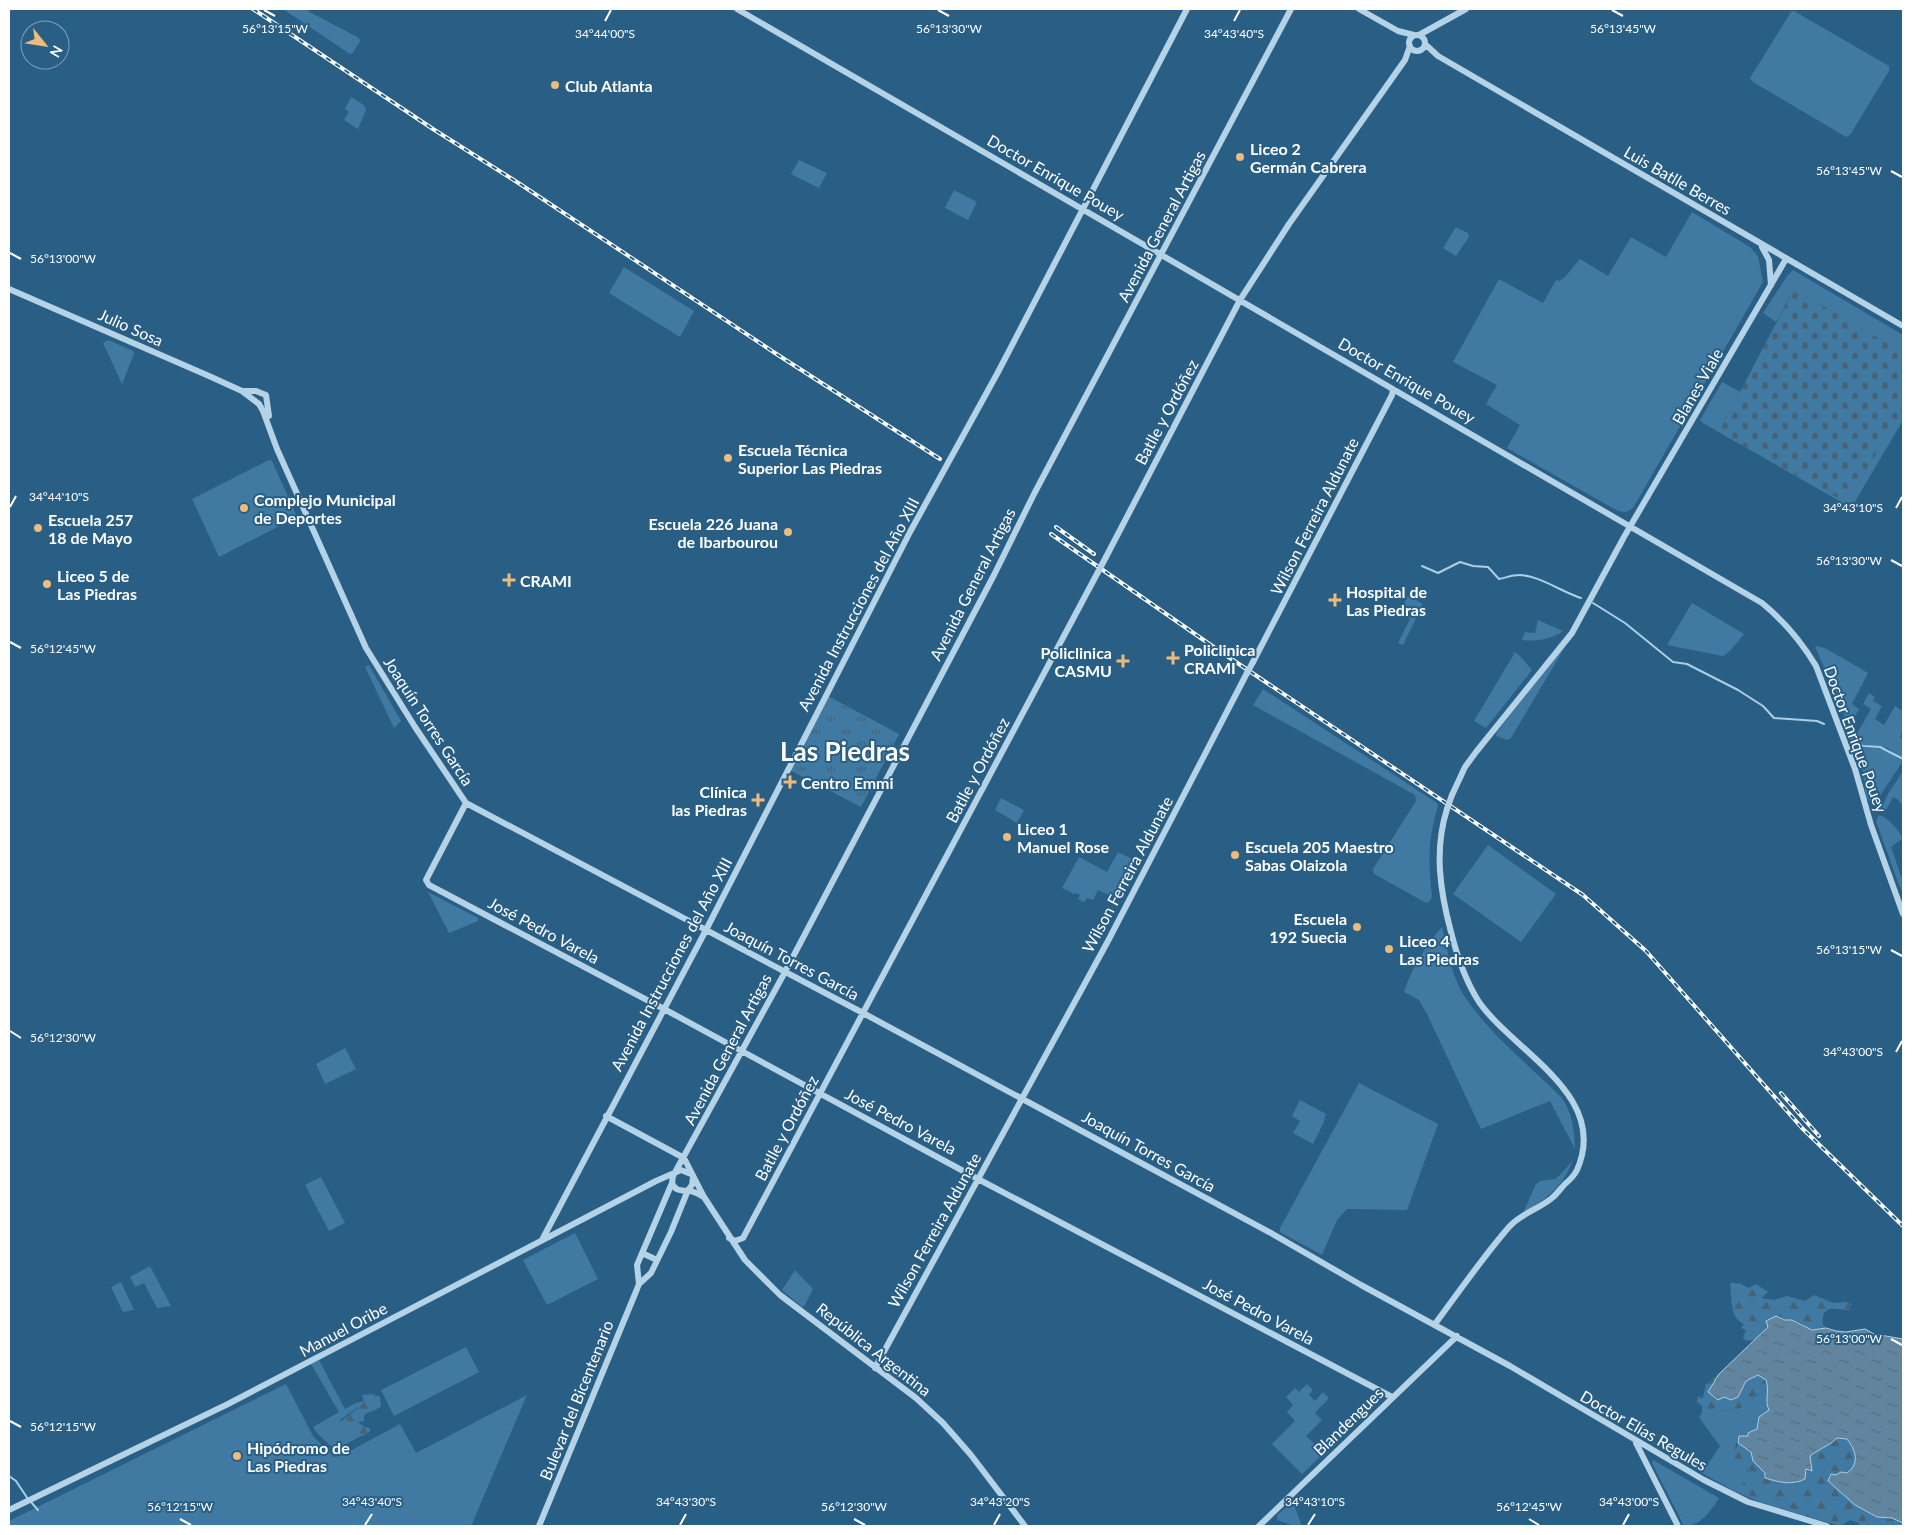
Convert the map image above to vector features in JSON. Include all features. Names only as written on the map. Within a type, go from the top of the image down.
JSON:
[{"type":"street","name":"Doctor Enrique Pouey","points":[[737,9],[1762,603],[1779,617],[1807,651],[1824,684],[1903,914]]},
{"type":"street","name":"Avenida Instrucciones del Año XIII","points":[[542,1240],[706,930],[910,532],[996,374],[1187,9]]},
{"type":"street","name":"Avenida General Artigas","points":[[676,1172],[785,972],[994,575],[1034,494],[1291,9]]},
{"type":"street","points":[[1359,9],[1398,31],[1417,35]]},
{"type":"street","points":[[1405,60],[1410,44],[1417,35],[1442,24],[1466,9]]},
{"type":"street","points":[[1405,60],[1417,51],[1442,24]]},
{"type":"street","points":[[1398,31],[1417,51]]},
{"type":"street","name":"Luis Batlle Berres","points":[[1417,35],[1438,56],[1762,246],[1903,326]]},
{"type":"street","name":"Luis Batlle Berres","points":[[1417,51],[1438,56]]},
{"type":"street","name":"Batlle y Ordóñez","points":[[740,1253],[743,1238],[862,1013],[952,849],[1240,300],[1289,224],[1405,60]]},
{"type":"street","points":[[1762,246],[1770,267],[1771,288]]},
{"type":"street","name":"Blanes Viale","points":[[1435,1324],[1510,1225],[1552,1198],[1572,1179],[1582,1158],[1584,1139],[1583,1124],[1567,1091],[1486,1011],[1465,976],[1455,949],[1441,893],[1439,846],[1440,833],[1447,809],[1465,767],[1572,633],[1630,527],[1771,288],[1786,259]]},
{"type":"street","name":"Julio Sosa","points":[[9,288],[242,391]]},
{"type":"street","name":"Wilson Ferreira Aldunate","points":[[875,1368],[1023,1099],[1248,674],[1315,540],[1392,395],[1393,388]]},
{"type":"street","name":"Joaquín Torres García","points":[[242,391],[258,404],[263,411],[277,449],[366,648],[414,727],[466,803],[1023,1099],[1457,1336]]},
{"type":"street","name":"Joaquín Torres García","points":[[242,391],[256,391],[266,395],[277,449]]},
{"type":"street","name":"José Pedro Varela","points":[[466,803],[426,880],[429,885],[664,1009],[978,1179],[1392,1397]]},
{"type":"street","points":[[606,1116],[684,1158]]},
{"type":"street","name":"República Argentina","points":[[684,1158],[704,1197],[745,1260],[780,1295],[916,1398],[943,1423],[971,1455],[1025,1526]]},
{"type":"street","points":[[656,1181],[685,1170],[692,1174]]},
{"type":"street","name":"Bulevar del Bicentenario","points":[[639,1284],[637,1265],[676,1172]]},
{"type":"street","name":"Bulevar del Bicentenario","points":[[539,1526],[639,1284],[651,1273],[693,1180],[692,1174]]},
{"type":"street","points":[[656,1181],[672,1183],[679,1191],[688,1190],[704,1197]]},
{"type":"street","name":"Manuel Oribe","points":[[9,1510],[228,1404],[656,1181]]},
{"type":"street","points":[[729,1238],[735,1241],[743,1238]]},
{"type":"street","points":[[642,1253],[657,1260]]},
{"type":"street","name":"Blandengues","points":[[1259,1526],[1457,1336]]},
{"type":"street","name":"Doctor Elías Regules","points":[[1457,1336],[1636,1442],[1734,1496],[1827,1526]]},
{"type":"street","points":[[1636,1442],[1678,1526]]},
{"type":"green space","points":[[283,9],[304,9],[359,38],[360,41],[353,53],[350,54]]},
{"type":"green space","points":[[1794,11],[1889,66],[1889,71],[1850,135],[1846,137],[1753,82],[1750,78],[1791,12]]},
{"type":"green space","points":[[351,97],[364,105],[366,110],[358,129],[344,120],[349,112],[345,109]]},
{"type":"green space","points":[[799,160],[827,173],[819,188],[791,174]]},
{"type":"green space","points":[[954,190],[977,202],[968,220],[945,208]]},
{"type":"green space","points":[[1692,212],[1750,247],[1758,256],[1763,282],[1633,508],[1626,512],[1618,511],[1507,448],[1520,425],[1486,404],[1497,385],[1453,362],[1499,279],[1543,303],[1556,280],[1559,281],[1565,277],[1580,259],[1608,276],[1631,237],[1666,257]]},
{"type":"green space","points":[[1456,227],[1468,233],[1469,237],[1456,256],[1443,248]]},
{"type":"green space","points":[[624,267],[694,311],[680,337],[609,293]]},
{"type":"green space","points":[[1793,270],[1903,335],[1903,353],[1794,289],[1776,322],[1763,313]]},
{"type":"green space","points":[[1794,289],[1903,353],[1903,408],[1848,501],[1843,501],[1722,434],[1721,428]]},
{"type":"green space","points":[[108,340],[133,351],[134,354],[122,384],[103,343]]},
{"type":"green space","points":[[1722,382],[1740,392],[1721,428],[1848,500],[1903,408],[1903,420],[1853,505],[1848,506],[1703,423],[1700,420]]},
{"type":"green space","name":"Complejo Municipal de Deportes","points":[[269,460],[272,461],[297,517],[219,557],[192,499]]},
{"type":"green space","points":[[1408,596],[1423,604],[1403,645],[1398,643],[1410,619],[1399,614]]},
{"type":"green space","points":[[1692,603],[1744,634],[1731,650],[1723,656],[1667,645]]},
{"type":"green space","points":[[1538,620],[1563,631],[1543,639],[1522,640],[1525,632],[1535,633]]},
{"type":"green space","points":[[1815,646],[1825,648],[1868,673],[1852,704],[1859,709],[1849,728],[1854,739],[1871,709],[1863,704],[1869,693],[1875,697],[1873,701],[1882,706],[1875,719],[1884,725],[1895,706],[1903,711],[1901,714],[1903,715],[1903,731],[1900,737],[1903,739],[1903,759],[1887,748],[1861,745],[1848,735],[1847,722]]},
{"type":"green space","points":[[1565,647],[1511,738],[1507,740],[1496,736],[1497,732]]},
{"type":"green space","points":[[1513,651],[1532,670],[1486,728],[1474,721],[1514,654]]},
{"type":"green space","points":[[369,665],[401,721],[394,728],[365,667]]},
{"type":"green space","points":[[1263,689],[1437,803],[1430,851],[1432,896],[1430,901],[1426,903],[1374,874],[1373,869],[1416,801],[1415,795],[1253,705]]},
{"type":"green space","points":[[828,696],[899,734],[861,807],[790,770]]},
{"type":"green space","points":[[1853,741],[1861,747],[1887,751],[1903,761],[1874,805],[1866,797],[1861,760]]},
{"type":"green space","points":[[1903,771],[1903,806],[1893,797],[1884,814],[1880,811],[1889,792]]},
{"type":"green space","points":[[1001,798],[1024,810],[1017,823],[995,810]]},
{"type":"green space","points":[[1879,815],[1889,821],[1903,838],[1891,847],[1903,882],[1903,892],[1876,821]]},
{"type":"green space","points":[[1488,845],[1556,894],[1521,942],[1453,894]]},
{"type":"green space","points":[[1118,852],[1135,862],[1117,899],[1098,890],[1093,900],[1087,898],[1084,902],[1078,899],[1080,895],[1062,888],[1079,857],[1107,872]]},
{"type":"green space","points":[[428,892],[478,918],[478,921],[449,933]]},
{"type":"green space","points":[[1442,927],[1451,965],[1462,992],[1488,1026],[1561,1097],[1570,1115],[1575,1149],[1550,1101],[1481,1129],[1428,1016],[1419,1000],[1404,992],[1420,958]]},
{"type":"green space","points":[[345,1048],[356,1069],[325,1084],[316,1064]]},
{"type":"green space","points":[[1359,1083],[1438,1124],[1407,1210],[1347,1209],[1337,1220],[1322,1255],[1280,1232],[1280,1228]]},
{"type":"green space","points":[[1300,1100],[1326,1114],[1313,1144],[1293,1133],[1300,1121],[1292,1116]]},
{"type":"green space","points":[[1573,1160],[1560,1184],[1543,1200],[1527,1211],[1524,1211],[1536,1184],[1541,1181],[1555,1179]]},
{"type":"green space","points":[[321,1177],[345,1223],[329,1231],[305,1185]]},
{"type":"green space","points":[[575,1233],[598,1279],[547,1305],[523,1260]]},
{"type":"green space","points":[[150,1266],[171,1306],[157,1308],[144,1283],[135,1287],[130,1277]]},
{"type":"green space","points":[[795,1270],[813,1289],[805,1305],[802,1307],[782,1290]]},
{"type":"green space","points":[[121,1282],[134,1310],[123,1312],[111,1287]]},
{"type":"green space","points":[[1730,1283],[1739,1283],[1749,1288],[1756,1284],[1768,1292],[1761,1298],[1774,1300],[1787,1296],[1805,1301],[1814,1295],[1833,1303],[1846,1302],[1852,1304],[1849,1310],[1830,1309],[1826,1311],[1823,1325],[1826,1328],[1813,1329],[1792,1320],[1776,1316],[1754,1341],[1745,1340],[1743,1338],[1746,1330],[1741,1328],[1744,1324],[1736,1317],[1731,1301]]},
{"type":"green space","points":[[466,1347],[479,1372],[394,1416],[381,1390]]},
{"type":"green space","points":[[319,1360],[345,1409],[356,1403],[358,1407],[340,1420],[351,1433],[361,1436],[335,1450],[313,1427],[339,1412],[311,1364]]},
{"type":"green space","points":[[1719,1374],[1724,1397],[1738,1397],[1746,1381],[1758,1375],[1766,1380],[1769,1390],[1760,1393],[1749,1403],[1737,1409],[1714,1411],[1711,1420],[1703,1423],[1699,1418],[1702,1406],[1697,1402],[1698,1397],[1703,1398],[1706,1384]]},
{"type":"green space","name":"Hipódromo de Las Piedras","points":[[286,1384],[313,1436],[334,1457],[347,1455],[348,1452],[400,1424],[416,1453],[527,1395],[471,1526],[9,1526],[9,1521]]},
{"type":"green space","points":[[1307,1384],[1313,1390],[1309,1395],[1315,1401],[1323,1392],[1329,1398],[1315,1413],[1322,1420],[1306,1436],[1324,1453],[1302,1474],[1272,1444],[1295,1421],[1287,1412],[1293,1405],[1286,1397],[1295,1388],[1299,1392]]},
{"type":"green space","points":[[1769,1390],[1766,1403],[1769,1410],[1758,1429],[1748,1433],[1748,1437],[1739,1436],[1735,1448],[1751,1477],[1743,1478],[1742,1483],[1776,1501],[1783,1499],[1792,1509],[1792,1512],[1757,1501],[1734,1491],[1702,1473],[1720,1446],[1703,1423],[1711,1420],[1714,1411],[1737,1409],[1749,1403],[1760,1393]]},
{"type":"green space","points":[[374,1394],[380,1397],[381,1406],[364,1415],[364,1421],[358,1422],[371,1429],[369,1432],[363,1436],[356,1436],[347,1431],[344,1432],[337,1429],[336,1425],[358,1408],[356,1403],[364,1401],[362,1395]]},
{"type":"green space","points":[[1837,1438],[1847,1439],[1852,1446],[1857,1460],[1853,1468],[1847,1473],[1841,1472],[1828,1482],[1877,1517],[1892,1518],[1903,1523],[1903,1526],[1861,1526],[1859,1523],[1850,1520],[1840,1526],[1792,1512],[1792,1509],[1783,1499],[1765,1500],[1756,1498],[1748,1494],[1746,1484],[1742,1482],[1743,1478],[1751,1476],[1747,1469],[1733,1458],[1738,1443],[1751,1452],[1753,1461],[1765,1473],[1806,1469],[1811,1471],[1810,1456]]},
{"type":"green space","points":[[1653,1460],[1719,1498],[1705,1517],[1696,1523],[1684,1526],[1652,1463]]},
{"type":"green space","points":[[1292,1503],[1302,1526],[1294,1526],[1277,1520],[1277,1515]]},
{"type":"water","points":[[1776,1316],[1785,1320],[1792,1320],[1812,1330],[1826,1328],[1846,1332],[1865,1329],[1874,1334],[1903,1339],[1903,1523],[1892,1518],[1877,1517],[1855,1505],[1828,1481],[1831,1474],[1847,1473],[1854,1465],[1853,1448],[1847,1439],[1837,1438],[1810,1456],[1812,1471],[1806,1469],[1805,1479],[1790,1483],[1765,1478],[1765,1473],[1753,1461],[1751,1452],[1738,1443],[1739,1436],[1748,1436],[1748,1433],[1757,1429],[1759,1417],[1769,1410],[1766,1380],[1758,1375],[1746,1381],[1738,1397],[1731,1400],[1724,1397],[1718,1400],[1708,1392],[1719,1374],[1768,1327],[1766,1321]]},
{"type":"waterway","points":[[1422,566],[1438,573],[1460,562],[1473,566],[1488,567],[1499,579],[1516,575],[1526,576],[1581,598]]},
{"type":"waterway","points":[[1593,603],[1625,623],[1673,662],[1687,664],[1738,690],[1763,706],[1774,718],[1817,721],[1824,724]]},
{"type":"waterway","points":[[1850,738],[1863,746],[1880,747],[1903,759]]},
{"type":"waterway","points":[[9,1476],[16,1481],[28,1499]]},
{"type":"waterway","points":[[31,1502],[38,1510]]},
{"type":"railway","points":[[253,9],[778,355],[940,459]]},
{"type":"railway","points":[[1056,527],[1094,554]]},
{"type":"railway","points":[[1051,534],[1218,650],[1583,895],[1646,951],[1802,1128],[1903,1226]]},
{"type":"railway","points":[[1781,1093],[1819,1136]]},
{"type":"place","name":"Club Atlanta","points":[[555,85]]},
{"type":"place","name":"Liceo 2 Germán Cabrera","points":[[1240,157]]},
{"type":"place","name":"Escuela Técnica Superior Las Piedras","points":[[728,458]]},
{"type":"place","name":"Complejo Municipal de Deportes","points":[[244,508]]},
{"type":"place","name":"Escuela 257 18 de Mayo","points":[[38,528]]},
{"type":"place","name":"Escuela 226 Juana de Ibarbourou","points":[[788,532]]},
{"type":"place","name":"CRAMI","points":[[509,580]]},
{"type":"place","name":"Liceo 5 de Las Piedras","points":[[47,584]]},
{"type":"place","name":"Hospital de Las Piedras","points":[[1335,600]]},
{"type":"place","name":"Policlinica CRAMI","points":[[1173,658]]},
{"type":"place","name":"Policlinica CASMU","points":[[1123,661]]},
{"type":"place","name":"Centro Emmi","points":[[790,782]]},
{"type":"place","name":"Clínica las Piedras","points":[[758,800]]},
{"type":"place","name":"Liceo 1 Manuel Rose","points":[[1007,837]]},
{"type":"place","name":"Escuela 205 Maestro Sabas Olaizola","points":[[1235,855]]},
{"type":"place","name":"Escuela 192 Suecia","points":[[1357,927]]},
{"type":"place","name":"Liceo 4 Las Piedras","points":[[1389,949]]},
{"type":"place","name":"Hipódromo de Las Piedras","points":[[237,1456]]},
{"type":"district","name":"Las Piedras","points":[[845,751]]}]
